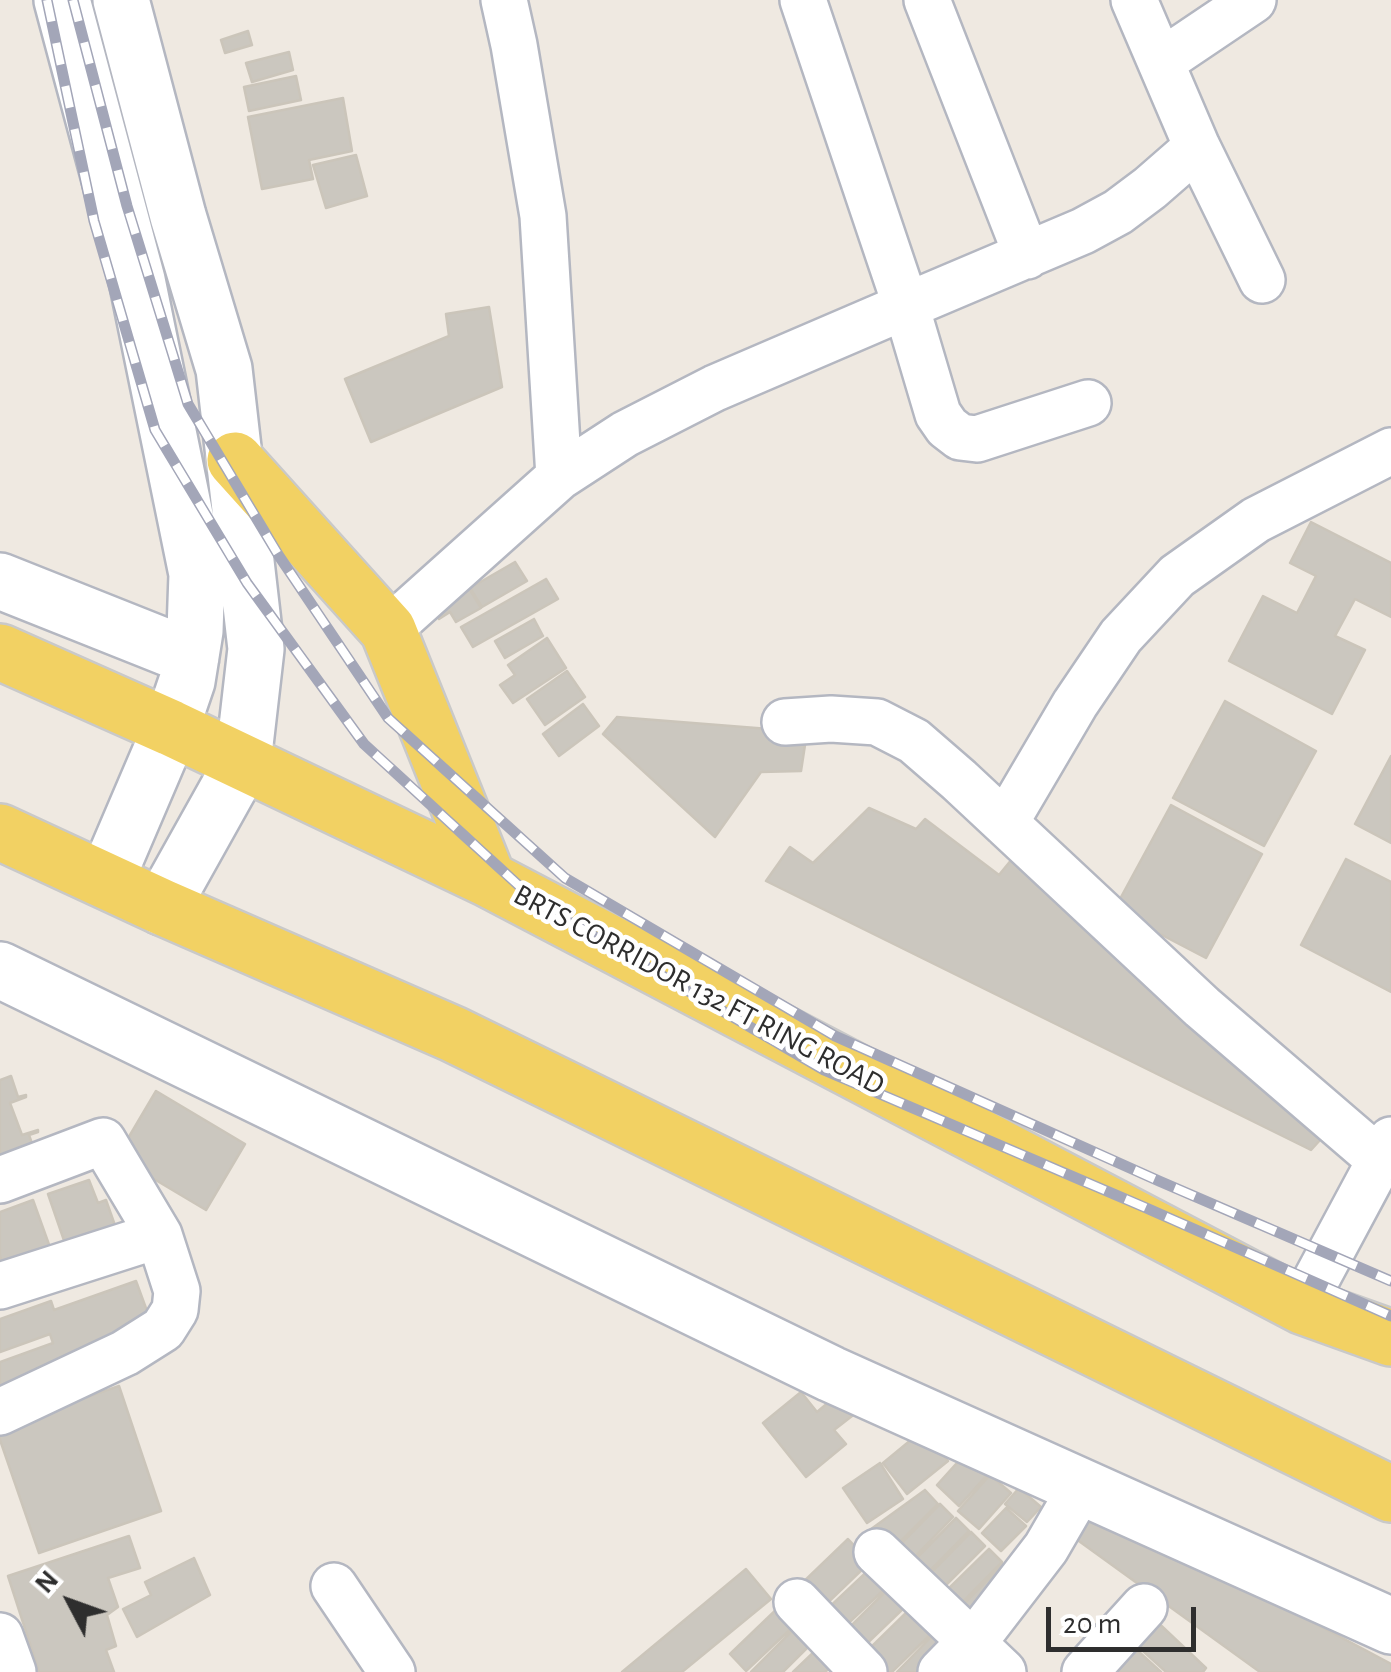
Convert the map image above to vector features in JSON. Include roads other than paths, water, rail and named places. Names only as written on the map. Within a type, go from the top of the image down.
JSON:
[{"type":"main road","points":[[235,460],[388,630],[488,879]]},
{"type":"main road","name":"BRTS CORRIDOR 132 FT RING ROAD","points":[[0,652],[171,728],[488,879],[1302,1306],[1391,1338]]},
{"type":"main road","points":[[0,832],[454,1034],[1391,1494]]},
{"type":"street","points":[[62,0],[136,280],[197,574],[196,631],[187,681],[106,880]]},
{"type":"street","points":[[121,0],[178,216],[224,368],[256,649],[243,762],[162,907]]},
{"type":"street","points":[[504,0],[543,216],[559,478]]},
{"type":"street","points":[[803,0],[906,306],[938,414],[947,427],[960,436],[977,440],[1088,403]]},
{"type":"street","points":[[927,0],[1027,256]]},
{"type":"street","points":[[1134,0],[1262,280]]},
{"type":"street","points":[[1161,62],[1253,0]]},
{"type":"street","points":[[388,630],[559,478],[625,434],[701,395],[1083,231],[1118,212],[1198,147]]},
{"type":"street","points":[[1005,823],[1074,704],[1121,636],[1178,576],[1256,520],[1391,451]]},
{"type":"street","points":[[0,580],[192,657]]},
{"type":"street","points":[[785,722],[877,722],[914,741],[1202,1007],[1385,1150],[1302,1306]]},
{"type":"street","points":[[0,970],[831,1374],[1391,1626]]},
{"type":"street","points":[[0,1180],[103,1141],[159,1235],[177,1292],[175,1310],[163,1329],[125,1353],[0,1412]]},
{"type":"street","points":[[0,1286],[159,1235]]},
{"type":"street","points":[[877,1552],[972,1662],[1082,1486]]},
{"type":"street","points":[[334,1586],[392,1672]]},
{"type":"street","points":[[796,1602],[864,1672]]},
{"type":"street","points":[[1086,1672],[1144,1607]]},
{"type":"street","points":[[0,1636],[13,1672]]},
{"type":"railway","points":[[47,0],[94,221],[155,430],[247,583],[364,744],[539,904],[824,1070],[1391,1316]]},
{"type":"railway","points":[[73,0],[127,206],[188,404],[279,556],[388,718],[565,878],[835,1036],[1391,1281]]}]
